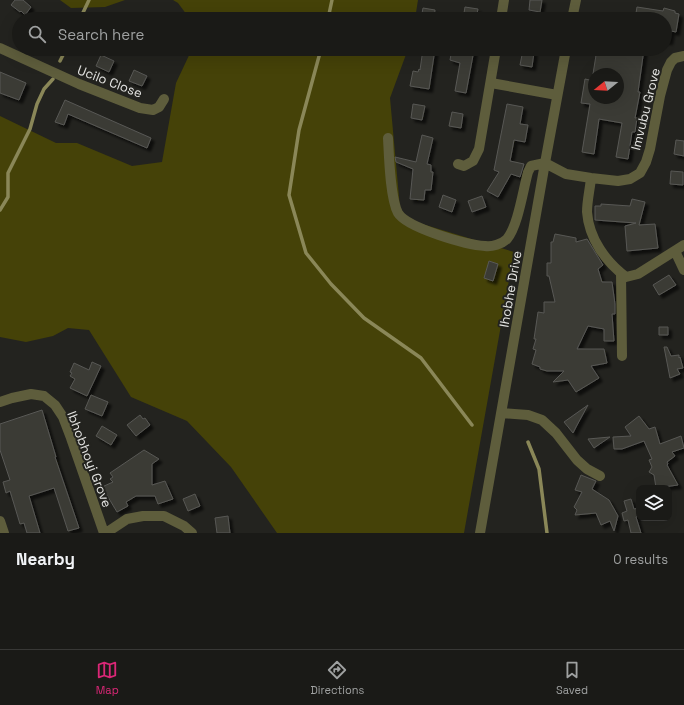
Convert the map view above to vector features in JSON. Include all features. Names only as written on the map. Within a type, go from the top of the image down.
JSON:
[{"type":"street","points":[[502,12],[504,0]]},
{"type":"street","points":[[573,12],[576,0]]},
{"type":"street","name":"Ucilo Close","points":[[0,48],[12,53]]},
{"type":"street","name":"Ucilo Close","points":[[18,56],[79,84],[140,108],[153,110],[159,107],[164,99]]},
{"type":"street","points":[[458,164],[464,166],[473,161],[477,153],[495,56]]},
{"type":"street","name":"Ihobhe Drive","points":[[480,533],[565,56]]},
{"type":"street","name":"Imvubu Grove","points":[[545,163],[566,174],[618,181],[630,179],[640,172],[646,162],[650,149],[660,96],[667,70],[675,58],[684,56]]},
{"type":"street","points":[[491,82],[557,95]]},
{"type":"street","points":[[388,138],[394,199],[400,216],[419,228],[453,239],[485,246],[502,243],[511,232],[528,172],[531,166],[545,163]]},
{"type":"street","points":[[591,178],[587,212],[590,228],[604,256],[615,269],[626,277],[638,274],[684,245]]},
{"type":"street","points":[[675,250],[684,270]]},
{"type":"street","points":[[621,273],[622,356]]},
{"type":"street","name":"Ibhobhoyi Grove","points":[[0,402],[31,394],[44,396],[55,405],[63,417],[105,533]]},
{"type":"street","points":[[502,413],[528,415],[542,420],[556,433],[577,460],[600,476]]},
{"type":"street","points":[[105,533],[127,519],[143,516],[164,516],[184,526],[192,533]]},
{"type":"street","points":[[0,521],[4,533]]},
{"type":"shaded area","points":[[60,0],[125,0],[105,7],[71,8]]},
{"type":"shaded area","points":[[173,0],[418,0],[416,12],[185,12],[178,3]]},
{"type":"shaded area","points":[[189,56],[405,56],[390,98],[400,208],[405,215],[419,223],[514,252],[464,533],[277,533],[231,467],[187,421],[131,397],[89,330],[68,328],[53,336],[26,342],[0,337],[0,116],[56,143],[77,143],[132,166],[162,162],[176,83]]},
{"type":"building","points":[[15,0],[23,0],[31,7],[27,12],[20,12],[11,5]]},
{"type":"building","points":[[530,0],[542,0],[540,12],[529,10]]},
{"type":"building","points":[[465,7],[478,9],[477,12],[464,12]]},
{"type":"building","points":[[637,7],[663,11],[664,8],[675,11],[675,13],[679,14],[676,32],[672,31],[672,12],[636,12]]},
{"type":"building","points":[[423,8],[435,10],[435,12],[422,12]]},
{"type":"building","points":[[101,56],[114,61],[109,72],[96,66]]},
{"type":"building","points":[[422,56],[434,56],[429,89],[410,86],[413,71],[418,72],[419,69],[420,70]]},
{"type":"building","points":[[451,56],[473,56],[466,93],[455,91],[460,63],[450,60]]},
{"type":"building","points":[[522,56],[533,56],[532,67],[520,65]]},
{"type":"building","points":[[596,56],[643,56],[638,92],[640,92],[635,118],[637,118],[635,132],[632,132],[628,159],[616,157],[622,123],[599,119],[594,154],[582,152],[590,104],[624,104],[624,68],[594,68]]},
{"type":"building","points":[[134,70],[147,76],[142,86],[129,81]]},
{"type":"building","points":[[0,72],[26,83],[19,100],[0,93]]},
{"type":"building","points":[[585,79],[588,80],[588,104],[581,103]]},
{"type":"building","points":[[65,100],[151,138],[147,148],[68,114],[64,125],[55,122]]},
{"type":"building","points":[[413,104],[425,106],[422,120],[411,118]]},
{"type":"building","points":[[507,104],[523,107],[520,124],[528,125],[525,142],[514,140],[510,161],[524,164],[520,177],[511,174],[498,197],[487,191],[499,172],[494,170]]},
{"type":"building","points":[[452,112],[463,114],[461,128],[449,126]]},
{"type":"building","points":[[422,135],[433,138],[427,164],[431,165],[431,172],[433,172],[431,190],[425,190],[424,200],[410,199],[413,169],[396,162],[395,157],[416,162]]},
{"type":"building","points":[[676,140],[684,141],[684,156],[674,154]]},
{"type":"building","points":[[671,171],[683,172],[683,185],[670,184]]},
{"type":"building","points":[[443,195],[456,200],[452,212],[439,207]]},
{"type":"building","points":[[482,196],[486,207],[472,212],[468,201]]},
{"type":"building","points":[[632,199],[645,202],[639,225],[655,224],[658,248],[627,251],[625,226],[636,223],[595,220],[595,206],[601,206],[601,204],[630,206]]},
{"type":"building","points":[[555,234],[576,238],[576,242],[587,239],[603,265],[598,269],[602,282],[612,282],[615,304],[615,314],[612,314],[614,341],[604,341],[604,329],[588,326],[577,349],[604,349],[607,363],[591,366],[599,378],[576,392],[568,380],[553,382],[564,371],[547,371],[532,364],[536,350],[533,349],[536,339],[534,339],[538,312],[544,313],[544,302],[555,302],[549,276],[547,276],[547,263],[551,263],[551,242],[553,242]]},
{"type":"building","points":[[489,261],[498,264],[493,281],[484,278]]},
{"type":"building","points":[[669,275],[676,285],[659,295],[653,285]]},
{"type":"building","points":[[659,327],[668,327],[668,335],[659,335]]},
{"type":"building","points":[[664,347],[667,347],[671,356],[679,355],[683,368],[677,369],[680,374],[670,378]]},
{"type":"building","points":[[92,362],[101,366],[87,396],[70,388],[75,379],[70,376],[72,373],[70,372],[74,363],[89,370]]},
{"type":"building","points":[[91,395],[108,402],[102,416],[85,409]]},
{"type":"building","points":[[588,405],[576,427],[573,433],[564,422]]},
{"type":"building","points":[[42,410],[55,457],[79,528],[68,531],[54,488],[29,496],[40,533],[27,533],[24,523],[20,524],[10,491],[6,493],[3,482],[10,480],[0,450],[0,424]]},
{"type":"building","points":[[140,415],[143,419],[145,418],[150,425],[136,436],[127,425]]},
{"type":"building","points":[[639,416],[649,429],[655,427],[660,444],[681,436],[684,448],[672,452],[675,456],[667,462],[667,465],[678,485],[656,485],[654,475],[649,472],[652,467],[649,460],[652,459],[644,441],[622,449],[614,449],[613,437],[631,436],[625,427]]},
{"type":"building","points":[[102,426],[117,435],[111,445],[96,436]]},
{"type":"building","points":[[610,437],[594,448],[588,439]]},
{"type":"building","points":[[144,450],[159,459],[152,464],[152,485],[165,481],[173,499],[158,504],[155,496],[136,496],[126,502],[128,506],[117,512],[102,487],[113,482],[110,479],[113,477],[110,473]]},
{"type":"building","points":[[581,475],[596,481],[592,489],[609,500],[618,516],[614,531],[610,521],[601,525],[596,513],[575,515],[577,510],[574,507],[582,492],[575,490]]},
{"type":"building","points":[[195,494],[200,506],[188,511],[183,499]]},
{"type":"building","points":[[631,499],[634,509],[636,509],[636,521],[641,533],[631,533],[628,520],[624,521],[622,513],[627,511],[624,501]]},
{"type":"building","points":[[228,516],[230,533],[217,533],[215,518]]},
{"type":"waterway","points":[[83,12],[89,0]]},
{"type":"waterway","points":[[329,12],[332,0]]},
{"type":"waterway","points":[[60,61],[62,56]]},
{"type":"waterway","points":[[319,56],[299,130],[289,195],[306,253],[331,284],[364,318],[421,358],[472,425]]},
{"type":"waterway","points":[[0,210],[8,197],[8,173],[30,129],[37,104],[44,89],[53,79]]},
{"type":"waterway","points":[[528,442],[539,469],[547,533]]}]
